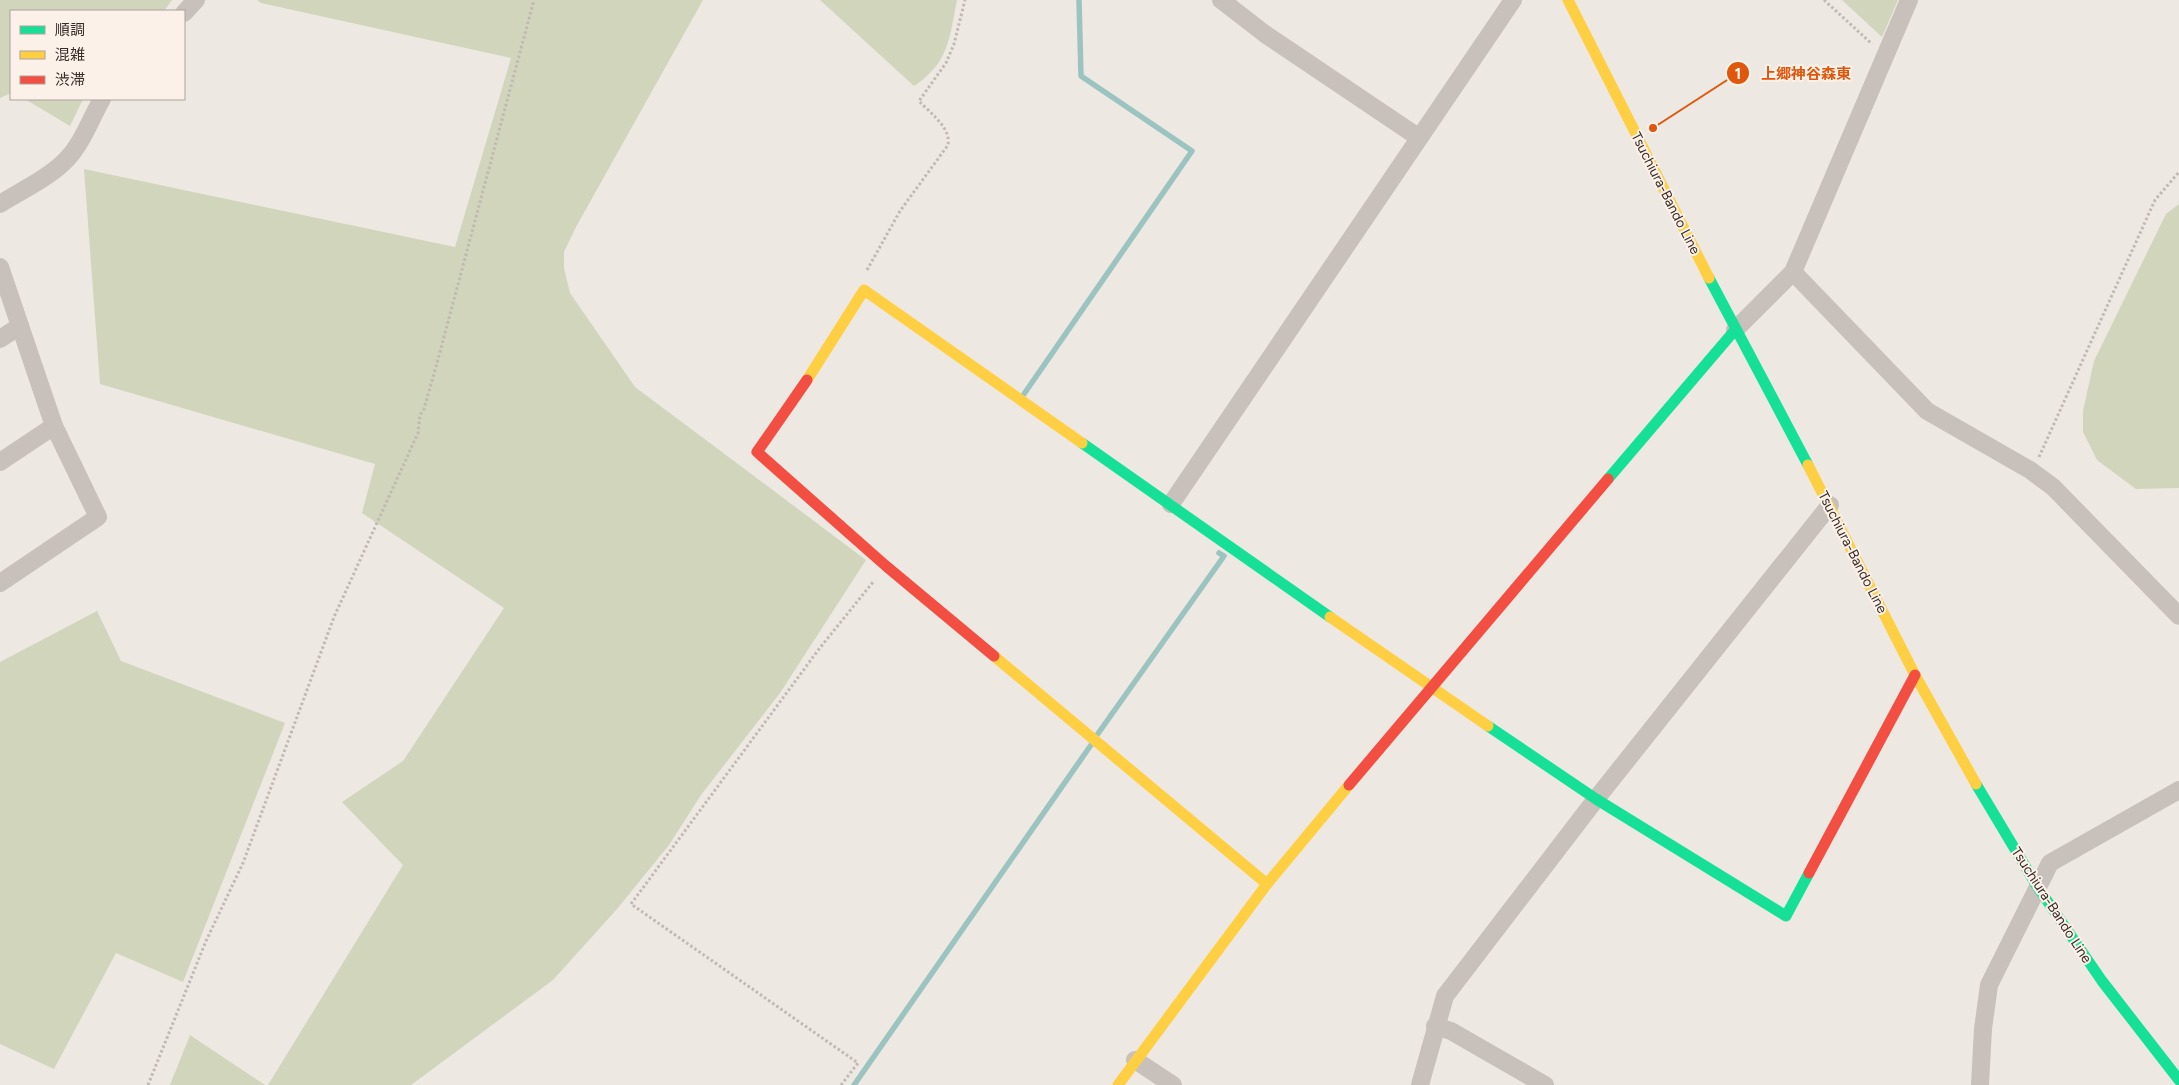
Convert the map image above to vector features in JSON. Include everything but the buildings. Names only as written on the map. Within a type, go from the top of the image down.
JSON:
[{"type":"street","points":[[185,12],[196,0]]},
{"type":"street","points":[[1221,0],[1265,34],[1418,137]]},
{"type":"street","points":[[1171,504],[1418,137],[1513,0]]},
{"type":"street","name":"Tsuchiura-Bando Line","points":[[1568,0],[1735,330],[1830,505],[1915,675],[1976,786],[2037,886],[2102,981],[2179,1080]]},
{"type":"street","points":[[1118,1085],[1267,884],[1387,738],[1432,688],[1735,330],[1793,272],[1909,0]]},
{"type":"street","points":[[0,204],[56,169],[68,158],[78,145],[101,100]]},
{"type":"street","points":[[0,267],[54,426],[98,517],[0,583]]},
{"type":"street","points":[[1793,272],[1927,411],[2030,470],[2053,487],[2179,616]]},
{"type":"street","points":[[1267,884],[886,566],[757,452],[798,394],[864,290],[1432,688],[1596,800],[1786,916],[1915,675]]},
{"type":"street","points":[[0,339],[20,326]]},
{"type":"street","points":[[0,462],[54,426]]},
{"type":"street","points":[[1420,1085],[1445,996],[1596,800],[1830,505]]},
{"type":"street","points":[[1980,1085],[1983,1029],[1989,985],[2050,863],[2179,790]]},
{"type":"street","points":[[1436,1026],[1451,1031],[1545,1085]]},
{"type":"street","points":[[1136,1060],[1172,1085]]},
{"type":"path","points":[[148,1085],[206,941],[243,863],[334,617],[418,433],[420,415],[424,409],[534,0]]},
{"type":"path","points":[[864,290],[866,271],[900,210],[948,145],[949,137],[946,130],[918,101],[946,63],[954,44],[965,0]]},
{"type":"path","points":[[1824,0],[1885,56]]},
{"type":"path","points":[[2030,470],[2039,456],[2156,200],[2179,172]]},
{"type":"path","points":[[841,1085],[858,1063],[631,904],[819,649],[886,566]]},
{"type":"green space","points":[[0,0],[172,0],[165,10],[10,10],[10,93],[0,98]]},
{"type":"green space","points":[[257,0],[703,0],[576,227],[564,252],[564,268],[570,293],[635,387],[866,560],[780,693],[701,795],[669,845],[617,909],[553,980],[411,1085],[268,1085],[403,865],[342,802],[403,761],[504,608],[362,513],[375,464],[100,384],[84,169],[455,247],[511,58],[261,3]]},
{"type":"green space","points":[[820,0],[957,0],[949,38],[941,59],[926,77],[914,86]]},
{"type":"green space","points":[[1842,0],[1898,0],[1882,37]]},
{"type":"green space","points":[[27,100],[83,100],[70,126]]},
{"type":"green space","points":[[2179,204],[2179,488],[2136,489],[2097,460],[2083,432],[2083,411],[2094,361],[2166,214]]},
{"type":"green space","points":[[97,611],[121,661],[285,723],[183,982],[116,953],[54,1069],[0,1044],[0,662]]},
{"type":"green space","points":[[190,1035],[265,1085],[170,1085]]},
{"type":"waterway","points":[[1024,394],[1192,151],[1081,76],[1079,0]]},
{"type":"waterway","points":[[1097,735],[1224,556],[1219,553]]},
{"type":"waterway","points":[[854,1085],[1091,745]]},
{"type":"traffic: fast","points":[[1709,278],[1808,465]]},
{"type":"traffic: fast","points":[[1608,479],[1735,330]]},
{"type":"traffic: fast","points":[[1082,443],[1330,617]]},
{"type":"traffic: fast","points":[[1488,726],[1596,799],[1786,916],[1809,873]]},
{"type":"traffic: fast","points":[[1976,784],[2037,886],[2102,981],[2179,1080]]},
{"type":"traffic: slow","points":[[1568,0],[1709,278]]},
{"type":"traffic: slow","points":[[807,380],[864,290],[1082,443]]},
{"type":"traffic: slow","points":[[1808,465],[1915,675],[1976,784]]},
{"type":"traffic: slow","points":[[1330,617],[1488,726]]},
{"type":"traffic: slow","points":[[994,656],[1267,884]]},
{"type":"traffic: slow","points":[[1118,1085],[1267,884],[1349,785]]},
{"type":"traffic: jam","points":[[807,380],[757,452],[886,566],[994,656]]},
{"type":"traffic: jam","points":[[1349,785],[1608,479]]},
{"type":"traffic: jam","points":[[1809,873],[1915,675]]},
{"type":"place","name":"上郷神谷森東","points":[[1653,128]]}]
